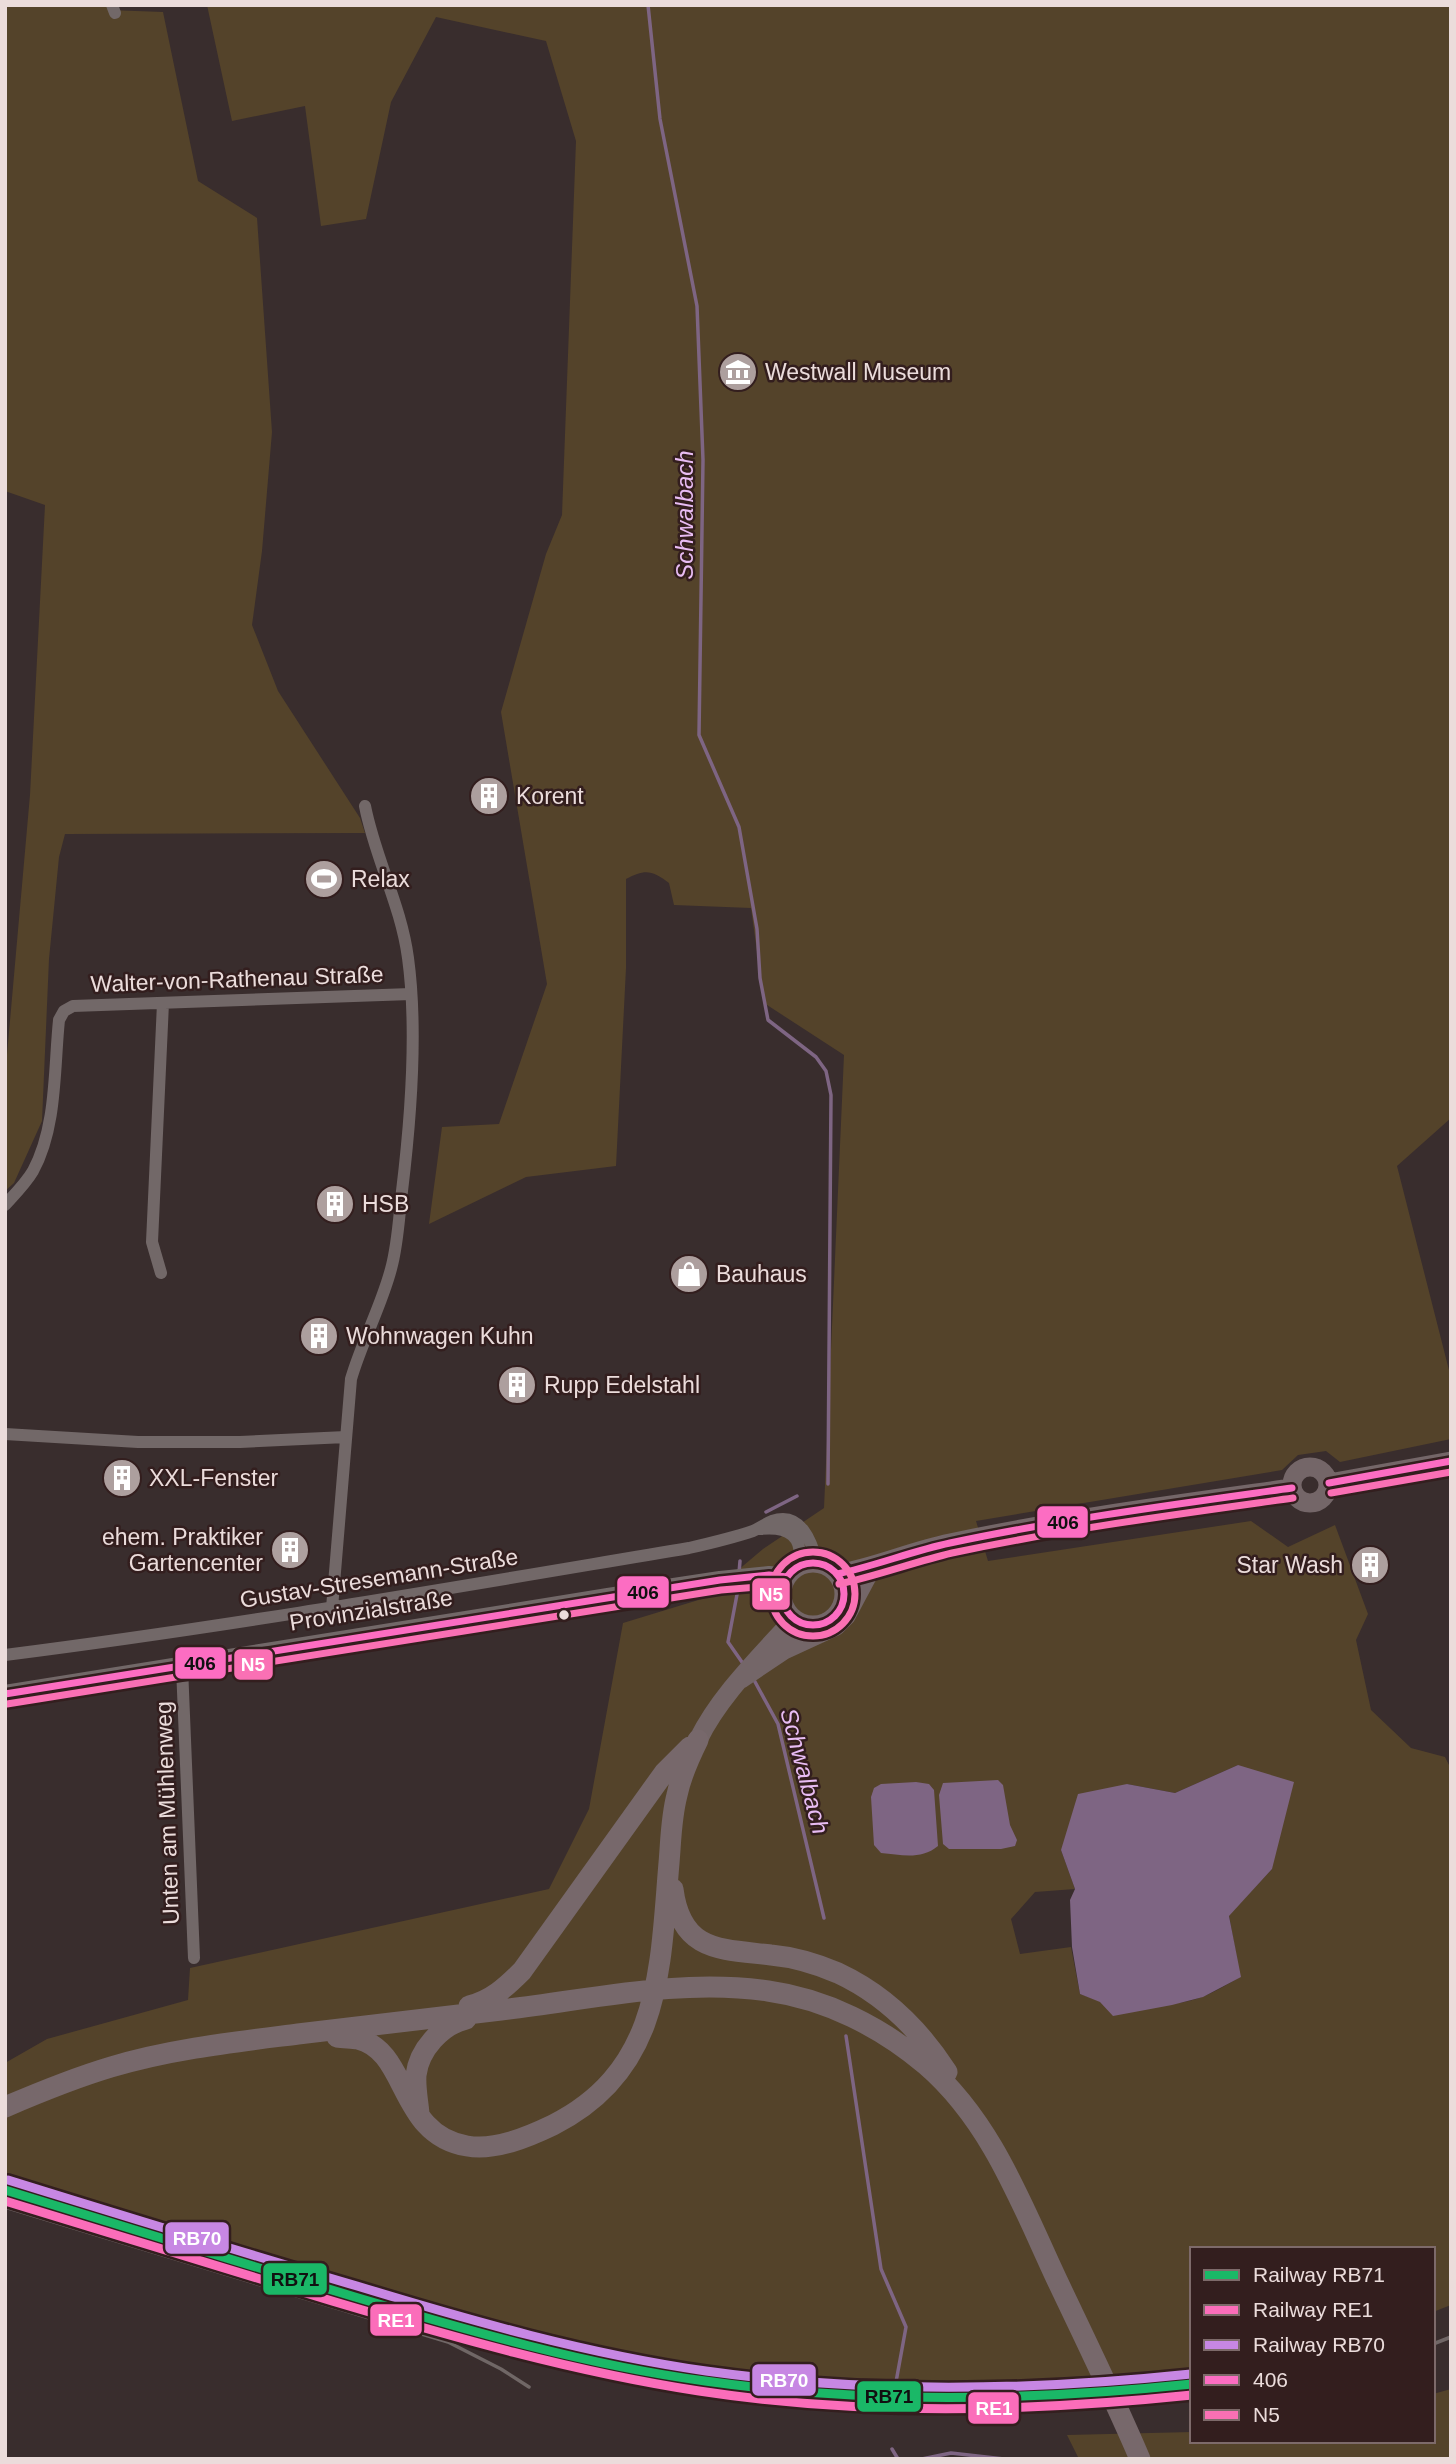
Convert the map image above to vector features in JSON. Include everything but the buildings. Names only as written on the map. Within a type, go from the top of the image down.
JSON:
[{"type":"highway","points":[[272,2037],[360,2039],[378,2050],[391,2065],[406,2097],[419,2116],[429,2129],[444,2141],[469,2147],[490,2146],[537,2133],[563,2120],[586,2104],[610,2081],[630,2056],[651,2009],[660,1960],[671,1824],[687,1761],[698,1741]]},
{"type":"highway","points":[[395,2023],[480,2004],[504,1989],[522,1971],[664,1773],[680,1754],[698,1741]]},
{"type":"highway","points":[[669,1860],[674,1900],[680,1917],[689,1932],[701,1943],[719,1949],[794,1959],[837,1973],[859,1984],[899,2013],[918,2034],[946,2071],[965,2106],[1000,2158],[1138,2453]]},
{"type":"highway","points":[[5,2107],[63,2082],[173,2052],[272,2037],[674,1988],[727,1987],[771,1991],[828,2006],[882,2032],[927,2066],[965,2106]]},
{"type":"highway","points":[[419,2116],[416,2074],[422,2053],[437,2036],[459,2021],[502,2010]]},
{"type":"main road","points":[[841,1583],[919,1550],[1001,1533],[1292,1488],[1300,1501],[1315,1503],[1324,1498],[1329,1483],[1451,1461]]},
{"type":"main road","points":[[824,1565],[841,1583],[839,1611],[832,1619],[813,1626],[793,1620],[782,1603],[796,1574],[824,1565]]},
{"type":"main road","points":[[759,1663],[836,1626],[846,1616],[873,1568]]},
{"type":"main road","name":"Provinzialstraße","points":[[5,1694],[720,1580],[796,1574]]},
{"type":"main road","points":[[698,1741],[715,1711],[737,1683],[759,1663],[793,1620]]},
{"type":"street","points":[[332,1608],[351,1379],[391,1268],[408,1141],[412,1065],[411,994],[401,920],[370,834],[365,806]]},
{"type":"street","name":"Walter-von-Rathenau Straße","points":[[5,1205],[32,1172],[40,1154],[48,1127],[59,1020],[64,1011],[74,1006],[411,994]]},
{"type":"street","points":[[161,1273],[152,1242],[163,1003]]},
{"type":"street","points":[[5,1434],[138,1442],[226,1442],[346,1437]]},
{"type":"street","name":"Gustav-Stresemann-Straße","points":[[5,1655],[332,1608],[689,1548],[757,1529],[780,1519],[795,1523],[809,1537],[796,1574]]},
{"type":"street","name":"Unten am Mühlenweg","points":[[183,1667],[194,1958]]},
{"type":"shaded area","points":[[5,5],[107,5],[109,10],[163,12],[198,181],[257,218],[272,432],[262,551],[252,625],[278,691],[360,818],[365,833],[65,834],[59,857],[49,959],[42,1121],[14,1183],[5,1191],[5,1077],[30,795],[45,505],[5,491]]},
{"type":"shaded area","points":[[207,5],[1451,5],[1451,1118],[1397,1166],[1451,1378],[1451,1439],[1340,1462],[1326,1451],[1298,1455],[1282,1470],[976,1521],[988,1561],[1251,1521],[1288,1547],[1335,1525],[1368,1614],[1356,1640],[1371,1710],[1411,1748],[1445,1757],[1451,1769],[1451,2305],[1435,2311],[1435,2247],[1190,2247],[1190,2371],[1120,2384],[842,2389],[689,2368],[545,2338],[175,2231],[5,2177],[5,2063],[47,2039],[188,2000],[190,1968],[549,1889],[589,1809],[623,1623],[705,1598],[763,1549],[824,1508],[844,1055],[764,1003],[751,908],[674,905],[669,883],[658,875],[643,872],[626,879],[626,968],[616,1166],[526,1177],[429,1224],[442,1127],[499,1124],[547,984],[501,712],[546,554],[562,515],[576,141],[546,41],[436,17],[391,102],[366,219],[321,226],[305,106],[232,121]],"holes":[[[1238,1765],[1272,1869],[1229,1915],[1240,1977],[1202,1997],[1157,2005],[1108,2002],[1080,1994],[1071,1947],[1020,1954],[1011,1919],[1035,1892],[1075,1889],[1061,1850],[1127,1784],[1175,1793]]]},
{"type":"shaded area","points":[[1238,1765],[1294,1782],[1272,1869],[1229,1916],[1241,1977],[1203,1997],[1113,2016],[1100,2002],[1080,1994],[1072,1947],[1070,1900],[1075,1889],[1061,1850],[1078,1794],[1127,1784],[1175,1793]]},
{"type":"shaded area","points":[[998,1780],[1003,1785],[1010,1825],[1017,1840],[1015,1846],[1001,1849],[949,1849],[943,1844],[939,1795],[943,1783]]},
{"type":"shaded area","points":[[881,1784],[929,1784],[934,1790],[938,1846],[918,1855],[881,1853],[874,1845],[871,1797],[874,1788]]},
{"type":"shaded area","points":[[1451,2389],[1451,2459],[1079,2459],[1067,2435],[1190,2432],[1190,2443],[1435,2443],[1435,2393]]},
{"type":"waterway","name":"Schwalbach","points":[[648,5],[660,119],[697,306],[703,460],[699,735],[739,827],[757,929],[760,978],[768,1020],[816,1057],[826,1071],[831,1095],[828,1484]]},
{"type":"waterway","points":[[766,1512],[797,1496]]},
{"type":"waterway","name":"Schwalbach","points":[[739,1573],[740,1561]]},
{"type":"waterway","name":"Schwalbach","points":[[739,1584],[728,1642],[744,1665]]},
{"type":"waterway","name":"Schwalbach","points":[[754,1680],[778,1724],[824,1918]]},
{"type":"waterway","name":"Schwalbach","points":[[846,2036],[881,2269],[906,2327],[896,2382]]},
{"type":"waterway","points":[[892,2449],[898,2459]]},
{"type":"waterway","points":[[922,2459],[951,2453],[1004,2459]]},
{"type":"waterway","points":[[1009,2459],[1036,2459]]},
{"type":"railway","points":[[5,2207],[448,2342],[501,2369],[529,2387]]},
{"type":"railway","points":[[1435,2343],[1451,2337]]},
{"type":"rail line","name":"RB70","points":[[8,2180],[443,2312],[574,2346],[662,2364],[767,2378],[888,2387],[1009,2387],[1190,2374]]},
{"type":"rail line","name":"RB71","points":[[5,2190],[441,2322],[528,2346],[661,2374],[766,2388],[888,2397],[1009,2397],[1190,2384]]},
{"type":"rail line","name":"RE1","points":[[5,2201],[468,2340],[560,2364],[699,2391],[822,2405],[946,2409],[1069,2405],[1190,2395]]},
{"type":"transit line","name":"406","points":[[1329,1483],[1451,1461]]},
{"type":"transit line","name":"N5","points":[[1331,1493],[1451,1472]]},
{"type":"transit line","name":"406","points":[[837,1574],[936,1546],[992,1534],[1121,1512],[1292,1488]]},
{"type":"transit line","name":"N5","points":[[839,1584],[994,1544],[1122,1522],[1293,1498]]},
{"type":"transit line","name":"N5","points":[[813,1552],[829,1555],[843,1564],[852,1578],[855,1594],[852,1610],[843,1624],[829,1633],[813,1636],[797,1633],[783,1624],[774,1610],[771,1594],[774,1578],[783,1564],[797,1555],[813,1552]]},
{"type":"transit line","name":"406","points":[[807,1563],[819,1563],[835,1572],[842,1582],[844,1594],[842,1606],[835,1616],[819,1625],[807,1625],[796,1620],[787,1611],[782,1600],[782,1588],[787,1577],[796,1568],[807,1563]]},
{"type":"transit line","name":"406","points":[[5,1694],[720,1580],[769,1575],[787,1577]]},
{"type":"transit line","name":"N5","points":[[7,1704],[721,1590],[786,1587]]},
{"type":"place","name":"Westwall Museum","points":[[738,372]]},
{"type":"place","name":"Korent","points":[[489,796]]},
{"type":"place","name":"Relax","points":[[324,879]]},
{"type":"place","name":"HSB","points":[[335,1204]]},
{"type":"place","name":"Bauhaus","points":[[689,1274]]},
{"type":"place","name":"Wohnwagen Kuhn","points":[[319,1336]]},
{"type":"place","name":"Rupp Edelstahl","points":[[517,1385]]},
{"type":"place","name":"XXL-Fenster","points":[[122,1478]]},
{"type":"place","name":"ehem. Praktiker Gartencenter","points":[[290,1550]]},
{"type":"place","name":"Star Wash","points":[[1370,1565]]}]
